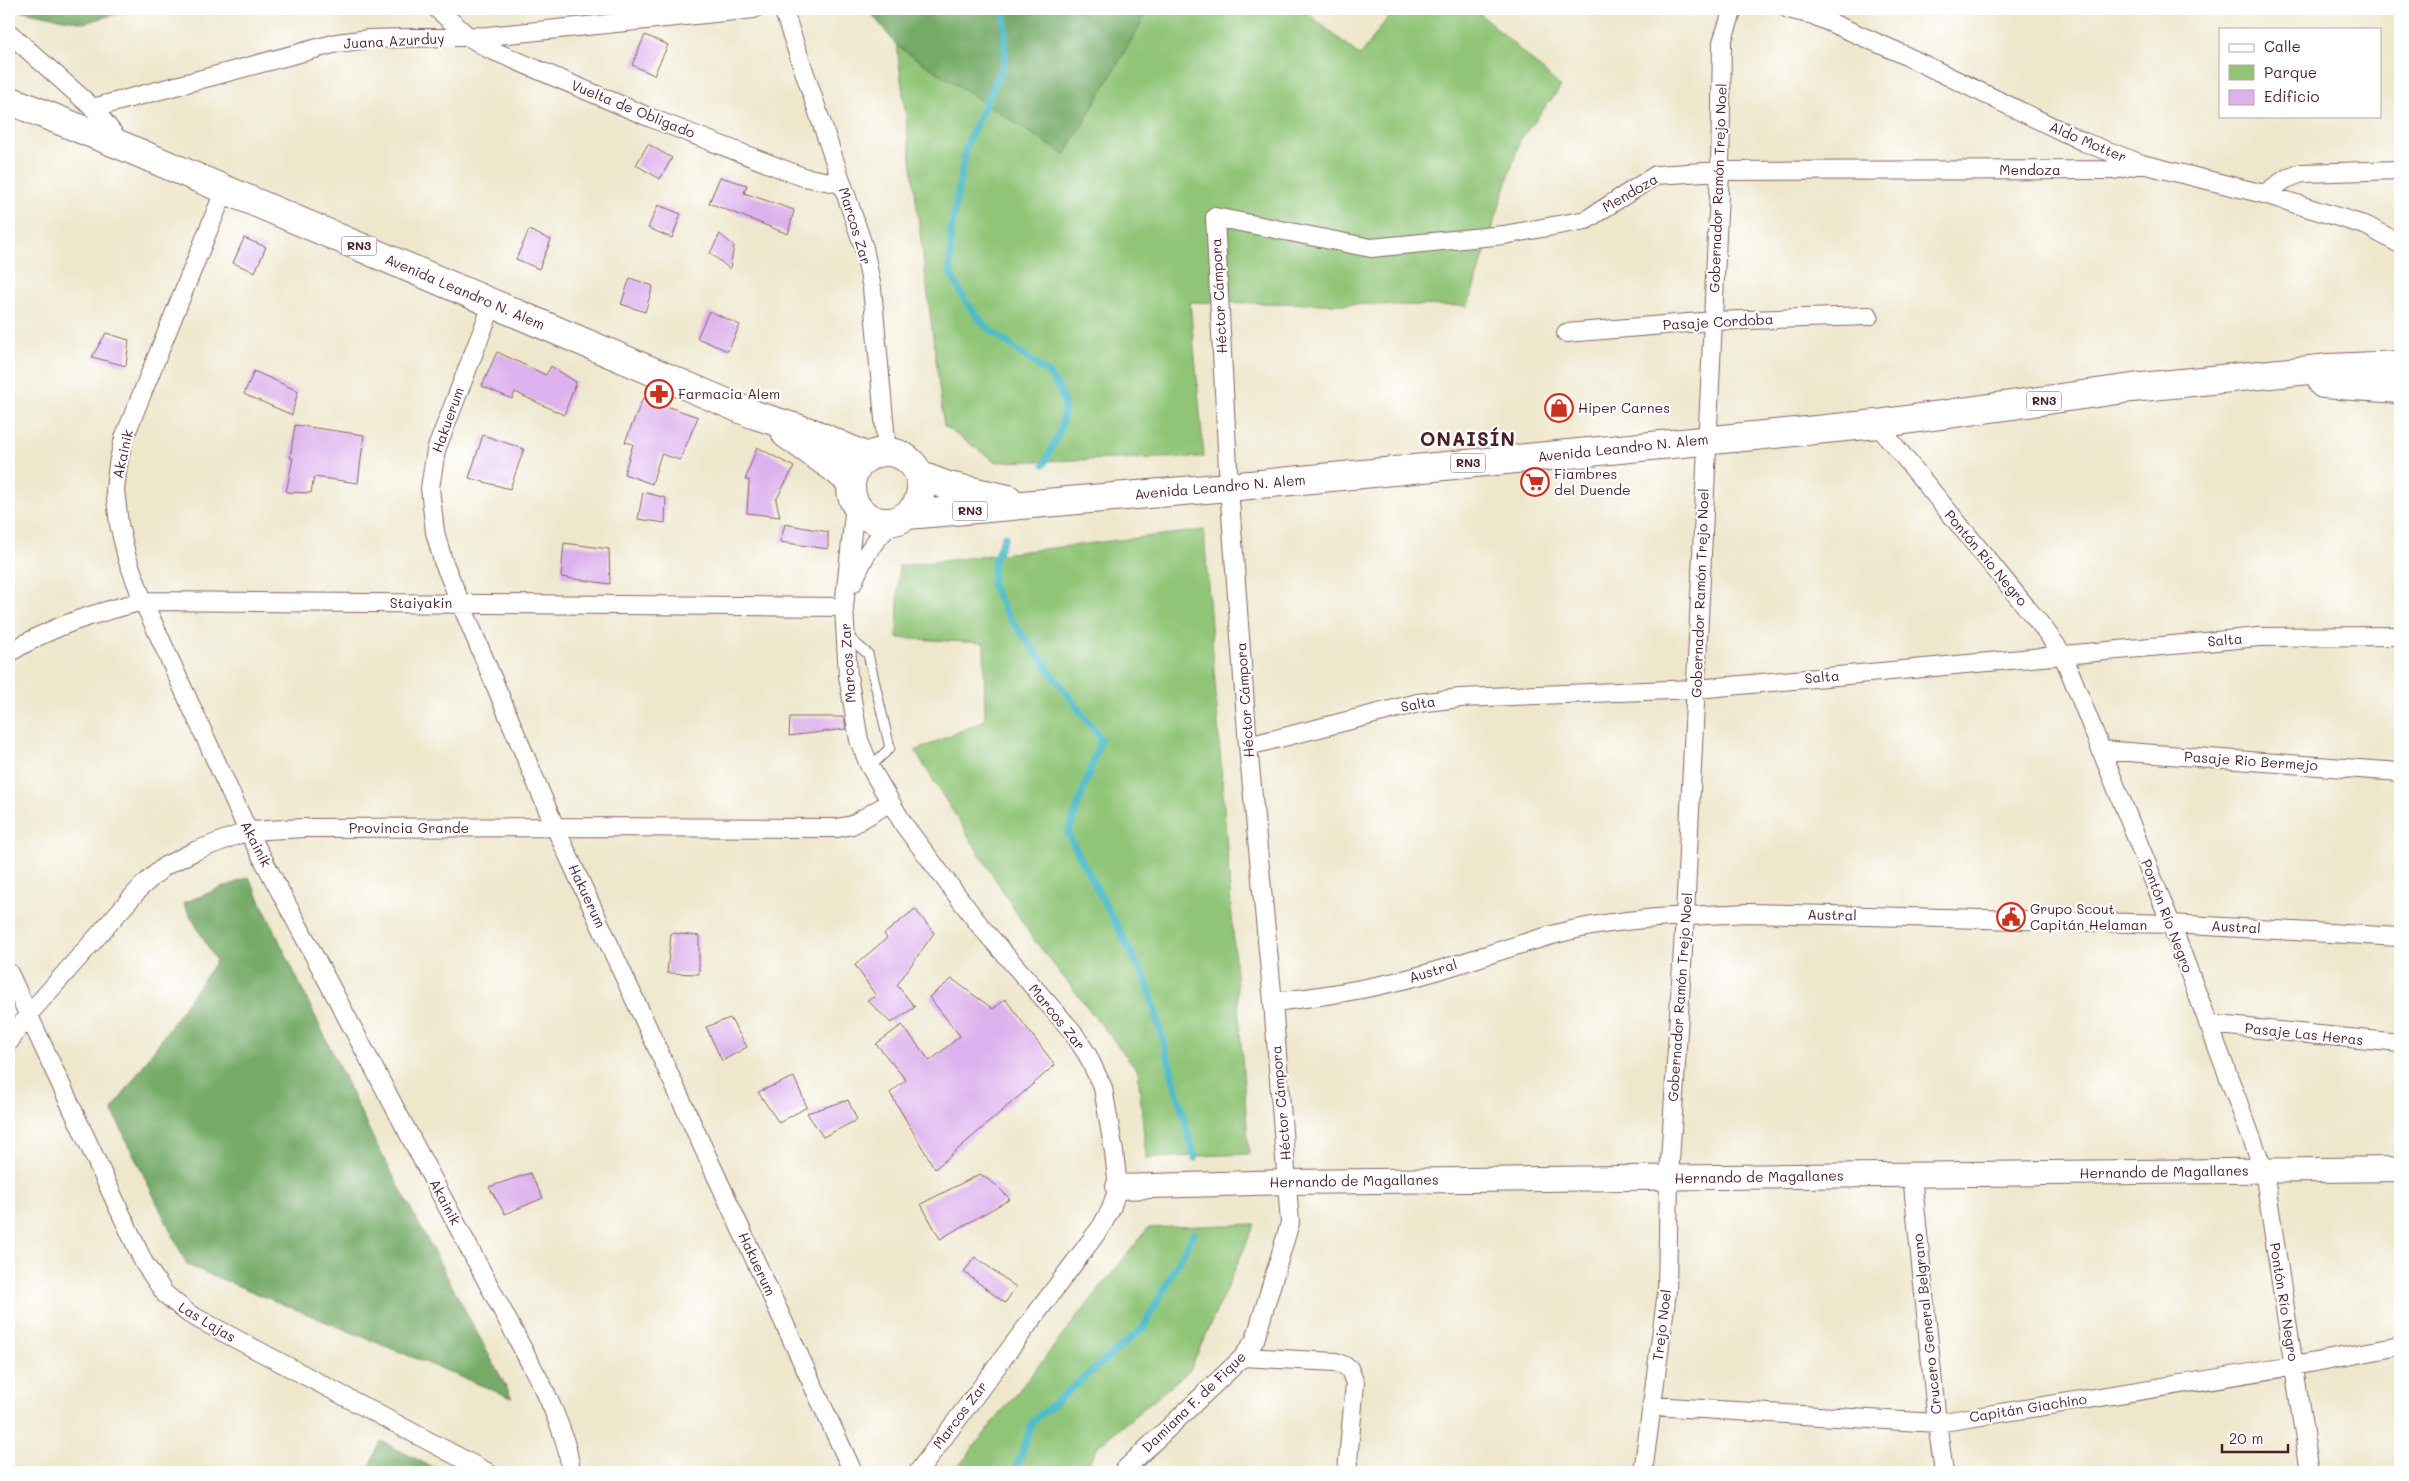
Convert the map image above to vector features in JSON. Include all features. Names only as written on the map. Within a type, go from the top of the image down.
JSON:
[{"type":"highway","name":"Avenida Leandro N. Alem","points":[[9,100],[125,147],[755,415],[877,455],[906,458],[919,475],[948,486],[1034,503]]},
{"type":"highway","name":"Avenida Leandro N. Alem","points":[[755,415],[814,453],[853,493],[869,517],[877,521],[1034,503],[1229,487],[1707,439],[1878,424],[2132,388],[2329,368],[2400,365]]},
{"type":"highway","name":"Avenida Leandro N. Alem","points":[[2212,380],[2400,389]]},
{"type":"highway","points":[[853,493],[854,473],[877,455]]},
{"type":"highway","points":[[901,518],[920,497],[919,475]]},
{"type":"main road","name":"Hernando de Magallanes","points":[[1118,1187],[1287,1182],[2400,1169]]},
{"type":"street","name":"Vuelta de Obligado","points":[[437,9],[469,37],[489,49],[651,118],[803,177],[842,184]]},
{"type":"street","name":"Juana Azurduy","points":[[93,108],[337,43],[369,39],[469,37],[754,9]]},
{"type":"street","name":"Marcos Zar","points":[[783,9],[864,248],[872,288],[877,455]]},
{"type":"street","name":"Gobernador Ramón Trejo Noel","points":[[1669,1178],[1697,689],[1720,171],[1722,42],[1733,9]]},
{"type":"street","name":"Aldo Motter","points":[[1788,9],[1814,12],[2084,142],[2142,164],[2264,194],[2367,226],[2400,244]]},
{"type":"street","points":[[9,33],[93,108],[125,147]]},
{"type":"street","name":"Mendoza","points":[[1215,217],[1371,248],[1504,235],[1586,220],[1656,175],[1720,171],[2113,170],[2142,164]]},
{"type":"street","points":[[2264,194],[2286,180],[2302,173],[2400,170]]},
{"type":"street","name":"Akainik","points":[[224,189],[124,438],[115,490],[119,524],[127,558],[143,601],[248,831],[544,1389],[562,1430],[569,1458],[570,1472]]},
{"type":"street","name":"Héctor Cámpora","points":[[1215,217],[1229,487],[1248,746],[1273,1002],[1287,1182]]},
{"type":"street","name":"Hakuerum","points":[[493,303],[436,450],[430,488],[435,532],[443,561],[555,827],[853,1472]]},
{"type":"street","name":"Pasaje Cordoba","points":[[1566,333],[1713,321],[1869,316]]},
{"type":"street","name":"Pontón Río Negro","points":[[1878,424],[2045,630],[2063,655],[2171,924],[2264,1171],[2310,1472]]},
{"type":"street","name":"Marcos Zar","points":[[853,493],[844,607],[852,710],[859,740],[870,767],[889,803],[980,927],[1072,1031],[1087,1054],[1103,1088],[1112,1134],[1118,1187],[1112,1209],[1100,1227],[918,1472]]},
{"type":"street","name":"Marcos Zar","points":[[844,607],[862,559],[878,535],[901,518]]},
{"type":"street","name":"Staiyakin","points":[[9,653],[32,638],[79,618],[143,601],[844,607]]},
{"type":"street","name":"Salta","points":[[1248,746],[1418,703],[1460,698],[1697,689],[2260,637],[2400,636]]},
{"type":"street","name":"Pasaje Rio Bermejo","points":[[2101,750],[2400,772]]},
{"type":"street","name":"Provincia Grande","points":[[9,1042],[28,1015],[141,887],[165,866],[194,851],[248,831],[304,828],[837,828],[852,825],[889,803]]},
{"type":"street","name":"Austral","points":[[1273,1002],[1335,996],[1409,979],[1528,941],[1574,930],[1685,916],[1749,913],[2171,924],[2400,937]]},
{"type":"street","name":"Las Lajas","points":[[9,973],[144,1263],[165,1294],[189,1314],[487,1472]]},
{"type":"street","name":"Pasaje Las Heras","points":[[2208,1024],[2400,1043]]},
{"type":"street","name":"Crucero General Belgrano","points":[[1912,1175],[1937,1423],[1944,1472]]},
{"type":"street","name":"Trejo Noel","points":[[1643,1472],[1667,1292],[1669,1178]]},
{"type":"street","name":"Damiana F. de Fique","points":[[1122,1472],[1243,1356],[1255,1340],[1290,1223],[1287,1182]]},
{"type":"street","name":"Capitán Giachino","points":[[1652,1406],[1937,1423],[2294,1366],[2400,1346]]},
{"type":"street","points":[[1243,1356],[1336,1362],[1349,1368],[1355,1383],[1347,1472]]},
{"type":"lane","points":[[846,635],[868,654],[890,748],[870,767]]},
{"type":"green space","points":[[12,9],[135,9],[84,23]]},
{"type":"green space","points":[[868,9],[1149,9],[1065,155],[897,46]]},
{"type":"green space","points":[[1149,9],[1303,9],[1360,56],[1394,9],[1475,9],[1561,87],[1520,140],[1468,306],[1190,302],[1204,457],[996,462],[944,426],[897,46],[1065,155]]},
{"type":"green space","points":[[1204,530],[1249,1154],[1146,1158],[1138,1071],[1031,936],[915,751],[985,720],[984,643],[897,638],[899,566]]},
{"type":"green space","points":[[249,877],[373,1138],[512,1398],[187,1265],[112,1110],[216,961],[183,903]]},
{"type":"green space","points":[[1255,1224],[1190,1370],[1098,1446],[1084,1472],[954,1472],[1148,1228]]},
{"type":"green space","points":[[381,1441],[442,1472],[367,1472]]},
{"type":"building","points":[[645,35],[668,45],[654,75],[632,65]]},
{"type":"building","points":[[648,144],[672,158],[660,179],[636,165]]},
{"type":"building","points":[[720,177],[747,185],[744,193],[794,210],[788,234],[709,203]]},
{"type":"building","points":[[658,205],[681,214],[672,238],[648,228]]},
{"type":"building","points":[[529,230],[551,240],[539,269],[516,259]]},
{"type":"building","points":[[720,234],[734,246],[730,269],[710,253]]},
{"type":"building","points":[[244,238],[266,247],[255,272],[233,263]]},
{"type":"building","points":[[630,278],[653,286],[645,312],[621,304]]},
{"type":"building","points":[[709,311],[740,325],[728,351],[697,338]]},
{"type":"building","points":[[106,333],[129,340],[126,366],[92,357]]},
{"type":"building","points":[[497,352],[546,375],[551,366],[576,382],[564,415],[515,392],[512,399],[482,386]]},
{"type":"building","points":[[254,371],[298,391],[292,415],[244,394]]},
{"type":"building","points":[[643,398],[698,417],[680,460],[661,454],[652,484],[624,474],[633,444],[625,442]]},
{"type":"building","points":[[295,425],[364,435],[358,483],[314,477],[311,493],[286,492],[293,458],[290,458]]},
{"type":"building","points":[[483,435],[524,449],[510,489],[469,478]]},
{"type":"building","points":[[757,447],[794,467],[776,500],[780,517],[747,513],[749,480],[745,480]]},
{"type":"building","points":[[643,492],[666,498],[665,523],[638,519]]},
{"type":"building","points":[[785,524],[828,532],[828,549],[780,542]]},
{"type":"building","points":[[564,543],[609,549],[610,584],[561,577]]},
{"type":"building","points":[[790,717],[844,717],[846,729],[789,736]]},
{"type":"building","points":[[915,909],[934,933],[897,985],[915,1007],[891,1023],[867,1000],[876,996],[855,965],[887,938],[884,934]]},
{"type":"building","points":[[671,933],[699,936],[699,974],[667,973]]},
{"type":"building","points":[[952,979],[993,1009],[1005,999],[1055,1065],[935,1169],[890,1093],[906,1080],[876,1044],[902,1025],[930,1061],[960,1036],[929,997]]},
{"type":"building","points":[[730,1018],[747,1047],[722,1061],[706,1027]]},
{"type":"building","points":[[794,1077],[807,1107],[779,1123],[758,1092]]},
{"type":"building","points":[[848,1100],[857,1120],[823,1137],[807,1113]]},
{"type":"building","points":[[530,1173],[543,1198],[505,1214],[489,1187]]},
{"type":"building","points":[[980,1174],[996,1185],[1010,1199],[940,1239],[921,1204]]},
{"type":"building","points":[[975,1257],[1016,1287],[1005,1303],[964,1272]]},
{"type":"waterway","points":[[1005,9],[1005,62],[967,143],[951,229],[950,272],[966,302],[985,326],[1049,374],[1059,389],[1065,405],[1061,429],[1044,464]]},
{"type":"waterway","points":[[1005,536],[994,561],[992,585],[1006,613],[1101,739],[1068,834],[1148,985],[1195,1158]]},
{"type":"waterway","points":[[1015,1472],[1033,1421],[1143,1328],[1194,1233]]},
{"type":"place","name":"Farmacia Alem","points":[[659,394]]},
{"type":"place","name":"Hiper Carnes","points":[[1559,408]]},
{"type":"place","name":"Fiambres del Duende","points":[[1535,482]]},
{"type":"place","name":"Grupo Scout Capitán Helaman","points":[[2011,917]]},
{"type":"district","name":"ONAISÍN","points":[[1468,439]]}]
